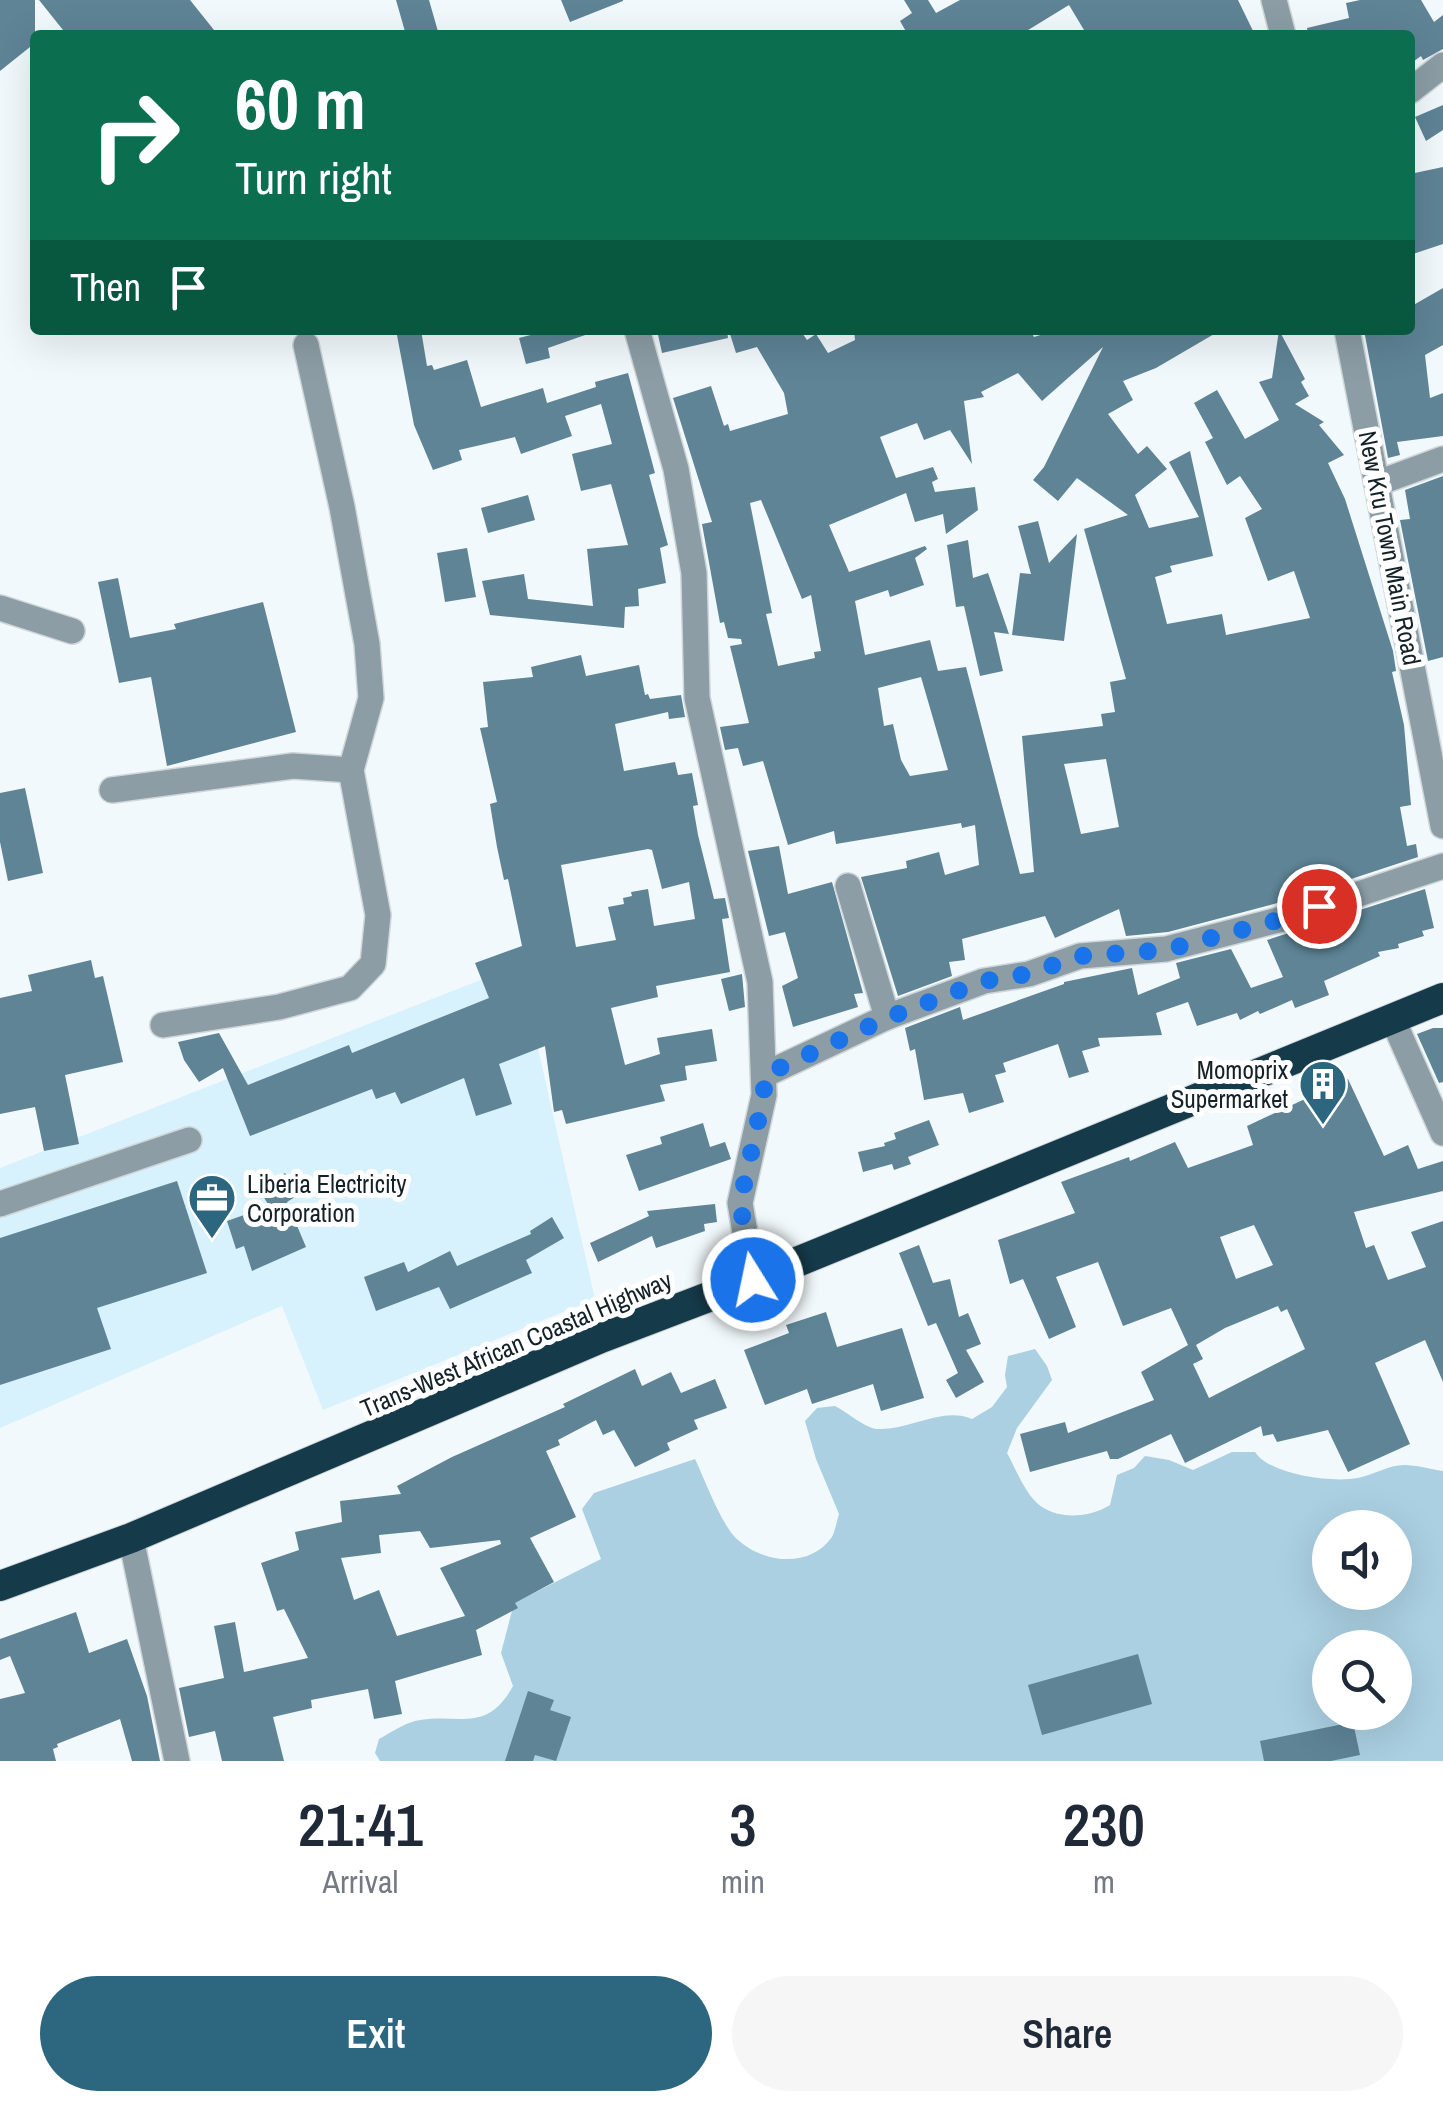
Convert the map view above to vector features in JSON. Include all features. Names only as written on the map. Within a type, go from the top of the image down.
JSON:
[{"type":"highway","name":"Trans-West African Coastal Highway","points":[[0,1586],[132,1538],[600,1338],[753,1280],[1443,998]]},
{"type":"street","points":[[1274,0],[1282,30]]},
{"type":"street","points":[[1415,87],[1443,64]]},
{"type":"street","points":[[638,335],[676,469],[691,556],[698,698],[760,982],[764,1094],[740,1203],[753,1280]]},
{"type":"street","name":"New Kru Town Main Road","points":[[1349,335],[1443,826]]},
{"type":"street","points":[[163,1025],[280,1007],[350,988],[373,964],[378,915],[351,770],[371,698],[367,644],[306,345]]},
{"type":"street","points":[[1378,483],[1443,459]]},
{"type":"street","points":[[0,608],[72,631]]},
{"type":"street","points":[[112,790],[293,766],[351,770]]},
{"type":"street","points":[[764,1075],[887,1018],[984,981],[1028,974],[1080,956],[1166,950],[1286,918],[1443,866]]},
{"type":"street","points":[[848,886],[887,1018]]},
{"type":"street","points":[[1393,1020],[1443,1133]]},
{"type":"street","points":[[0,1204],[188,1140]]},
{"type":"street","points":[[132,1538],[177,1761]]},
{"type":"shaded area","name":"Liberia Electricity Corporation","points":[[519,965],[595,1299],[323,1410],[282,1306],[0,1428],[0,1168]]},
{"type":"shaded area","points":[[1035,1349],[1047,1366],[1052,1380],[1017,1428],[1007,1453],[1031,1497],[1058,1514],[1085,1514],[1110,1505],[1117,1475],[1134,1468],[1145,1456],[1193,1470],[1232,1452],[1255,1452],[1287,1472],[1333,1479],[1358,1478],[1404,1465],[1443,1471],[1443,1761],[380,1761],[375,1753],[379,1739],[401,1726],[430,1719],[481,1716],[503,1701],[513,1686],[501,1653],[514,1603],[601,1559],[582,1509],[594,1493],[695,1459],[723,1520],[744,1545],[770,1557],[811,1555],[832,1537],[839,1514],[805,1421],[817,1408],[835,1406],[877,1429],[949,1415],[972,1419],[992,1407],[1007,1387],[1008,1356]]},
{"type":"building","points":[[0,0],[35,0],[35,30],[30,30],[30,47],[0,71]]},
{"type":"building","points":[[39,0],[190,0],[214,30],[63,30]]},
{"type":"building","points":[[396,0],[429,0],[438,30],[405,30]]},
{"type":"building","points":[[561,0],[623,0],[623,1],[570,22]]},
{"type":"building","points":[[904,0],[928,0],[936,13],[960,0],[1238,0],[1253,30],[1084,30],[1069,5],[1028,30],[905,30],[900,21],[912,13]]},
{"type":"building","points":[[1421,0],[1434,22],[1443,15],[1443,49],[1415,60],[1415,30],[1307,30],[1349,18],[1346,3]]},
{"type":"building","points":[[1443,105],[1443,130],[1426,141],[1415,117]]},
{"type":"building","points":[[1443,167],[1443,244],[1415,253],[1415,173]]},
{"type":"building","points":[[1443,288],[1443,345],[1425,355],[1430,398],[1443,393],[1443,436],[1397,442],[1400,455],[1388,458],[1365,335],[1415,335],[1415,304]]},
{"type":"building","points":[[397,335],[422,335],[427,366],[432,365],[434,370],[467,360],[481,407],[543,388],[547,403],[596,387],[595,382],[628,373],[655,473],[649,475],[668,545],[660,548],[666,583],[638,589],[639,606],[625,607],[624,628],[490,615],[482,581],[524,574],[528,599],[593,606],[587,549],[628,545],[611,484],[581,491],[572,454],[612,444],[601,404],[565,416],[572,436],[521,454],[515,437],[459,450],[462,460],[433,470],[414,425]]},
{"type":"building","points":[[585,335],[548,348],[550,358],[526,364],[519,338]]},
{"type":"building","points":[[658,335],[728,335],[728,338],[662,353]]},
{"type":"building","points":[[730,335],[804,335],[807,340],[817,335],[828,353],[855,340],[854,335],[1212,335],[1156,368],[1123,381],[1133,400],[1108,414],[1138,454],[1147,446],[1167,469],[1135,495],[1149,528],[1199,517],[1169,462],[1190,451],[1213,556],[1170,566],[1172,572],[1155,577],[1167,624],[1222,614],[1226,635],[1310,618],[1294,571],[1268,581],[1245,518],[1262,509],[1240,476],[1227,485],[1205,442],[1213,438],[1194,403],[1217,390],[1245,439],[1279,420],[1259,382],[1272,378],[1278,335],[1282,335],[1305,379],[1301,382],[1309,396],[1295,404],[1324,422],[1319,425],[1344,455],[1328,463],[1345,499],[1393,651],[1396,671],[1392,672],[1404,725],[1411,805],[1400,807],[1407,846],[1416,844],[1418,857],[1281,902],[1168,932],[1126,936],[1119,909],[1055,938],[1045,916],[962,939],[965,960],[949,962],[952,976],[898,996],[861,877],[907,868],[906,861],[939,852],[945,875],[979,865],[975,825],[962,828],[961,823],[836,844],[834,831],[788,845],[763,761],[743,766],[738,748],[725,750],[720,727],[749,723],[730,646],[742,644],[741,639],[728,638],[724,622],[720,623],[702,524],[712,522],[673,398],[711,386],[724,426],[728,424],[730,431],[788,414],[784,393],[757,347],[736,353]],"holes":[[[1103,347],[1044,467],[1033,480],[1058,501],[1077,478],[1128,515],[1084,529],[1126,679],[1110,682],[1115,712],[1101,714],[1103,726],[1022,736],[1034,872],[1020,874],[966,667],[938,671],[930,640],[865,655],[855,601],[888,590],[890,597],[924,585],[915,558],[927,549],[925,546],[849,572],[829,525],[906,493],[915,522],[943,514],[946,534],[978,510],[975,487],[935,492],[932,482],[938,479],[933,467],[896,478],[880,437],[917,423],[924,440],[950,430],[972,464],[964,401],[984,397],[981,392],[1018,373],[1042,401]],[[761,500],[802,599],[811,595],[821,651],[814,652],[815,658],[778,666],[766,614],[772,613],[750,503]],[[921,677],[948,770],[910,776],[901,760],[893,724],[884,726],[878,688]],[[1106,759],[1119,827],[1081,834],[1064,764]]]},
{"type":"building","points":[[1443,476],[1443,657],[1428,661],[1400,520],[1410,519],[1405,490]]},
{"type":"building","points":[[528,495],[535,520],[488,533],[481,508]]},
{"type":"building","points":[[1038,521],[1049,563],[1077,534],[1064,641],[1012,635],[1020,573],[1031,574],[1018,526]]},
{"type":"building","points":[[968,540],[973,578],[988,573],[1009,634],[994,632],[1003,671],[980,676],[964,606],[956,607],[947,545]]},
{"type":"building","points":[[467,548],[476,597],[445,602],[437,553]]},
{"type":"building","points":[[118,578],[130,638],[176,629],[174,624],[263,602],[296,732],[167,766],[151,677],[119,683],[98,582]]},
{"type":"building","points":[[581,655],[586,676],[639,665],[645,695],[650,699],[681,695],[685,717],[669,719],[668,712],[615,724],[624,771],[675,762],[678,775],[692,773],[698,835],[714,899],[725,898],[729,918],[722,919],[730,972],[656,986],[658,997],[611,1008],[625,1065],[660,1054],[657,1038],[712,1029],[717,1061],[685,1066],[687,1080],[660,1085],[665,1101],[566,1124],[562,1110],[554,1112],[545,1046],[499,1064],[512,1104],[476,1116],[464,1078],[401,1104],[395,1092],[376,1099],[372,1089],[250,1136],[223,1068],[199,1082],[184,1060],[178,1042],[219,1033],[248,1085],[349,1045],[352,1053],[489,998],[475,963],[522,946],[497,847],[490,804],[497,802],[480,728],[488,727],[483,682],[533,677],[531,667]],"holes":[[[652,850],[662,889],[689,882],[695,919],[654,926],[648,889],[631,892],[632,896],[623,898],[624,904],[608,907],[616,940],[576,947],[561,865]]]},
{"type":"building","points":[[25,788],[43,873],[8,881],[0,842],[0,793]]},
{"type":"building","points":[[779,846],[788,894],[832,882],[863,993],[854,994],[858,1007],[793,1027],[782,986],[798,978],[785,932],[769,936],[748,851]]},
{"type":"building","points":[[1425,889],[1434,928],[1324,981],[1329,995],[1295,1008],[1292,1000],[1240,1020],[1237,1013],[1197,1026],[1188,1002],[1156,1013],[1162,1035],[1098,1038],[1100,1046],[1082,1051],[1089,1072],[1069,1078],[1058,1044],[1003,1063],[1006,1072],[995,1075],[1004,1102],[969,1113],[963,1093],[924,1100],[915,1049],[910,1051],[905,1028],[960,1007],[963,1020],[1064,982],[1132,968],[1138,995],[1180,978],[1176,963],[1231,949],[1251,988],[1283,977],[1267,940]]},
{"type":"building","points":[[91,960],[95,978],[103,976],[123,1062],[65,1075],[79,1144],[44,1151],[35,1107],[0,1114],[0,998],[32,991],[28,975]]},
{"type":"building","points":[[742,974],[745,1007],[729,1011],[721,979]]},
{"type":"building","points":[[1443,1028],[1443,1082],[1439,1083],[1417,1034]]},
{"type":"building","points":[[1348,1079],[1384,1156],[1408,1145],[1418,1169],[1443,1161],[1443,1191],[1354,1212],[1366,1248],[1374,1245],[1388,1280],[1426,1267],[1411,1232],[1443,1221],[1443,1382],[1425,1340],[1375,1363],[1410,1444],[1348,1472],[1328,1430],[1277,1442],[1273,1434],[1263,1436],[1261,1426],[1185,1463],[1171,1434],[1118,1459],[1110,1459],[1107,1451],[1030,1472],[1020,1434],[1065,1422],[1068,1433],[1154,1400],[1141,1372],[1188,1345],[1171,1308],[1123,1326],[1098,1262],[1056,1277],[1076,1327],[1049,1339],[1023,1279],[1010,1284],[998,1240],[1075,1213],[1061,1182],[1129,1157],[1130,1161],[1175,1142],[1188,1168],[1253,1145],[1247,1126]],"holes":[[[1254,1225],[1273,1265],[1236,1279],[1220,1237]],[[1278,1306],[1281,1312],[1287,1309],[1305,1349],[1209,1398],[1193,1364],[1203,1359],[1196,1345]]]},
{"type":"building","points":[[929,1120],[939,1145],[908,1157],[911,1164],[894,1170],[892,1164],[863,1172],[858,1152],[885,1146],[884,1143],[896,1139],[894,1133]]},
{"type":"building","points":[[703,1123],[710,1147],[725,1142],[731,1159],[639,1191],[626,1155],[662,1144],[660,1137]]},
{"type":"building","points":[[285,1173],[298,1195],[287,1202],[306,1247],[252,1271],[244,1246],[236,1249],[227,1221],[269,1206],[259,1189]]},
{"type":"building","points":[[177,1181],[207,1273],[97,1308],[111,1349],[0,1385],[0,1238]]},
{"type":"building","points":[[715,1204],[717,1222],[704,1224],[705,1231],[656,1248],[652,1236],[598,1262],[590,1243],[649,1216],[647,1211]]},
{"type":"building","points":[[552,1217],[564,1238],[526,1260],[532,1273],[450,1309],[439,1287],[376,1311],[364,1277],[404,1262],[408,1272],[450,1251],[457,1266],[531,1234]]},
{"type":"building","points":[[919,1245],[933,1283],[950,1279],[959,1317],[968,1313],[981,1344],[966,1350],[984,1382],[956,1398],[946,1380],[958,1373],[936,1323],[928,1326],[899,1253]]},
{"type":"building","points":[[826,1312],[837,1347],[902,1328],[924,1398],[881,1411],[873,1384],[812,1404],[807,1389],[765,1405],[744,1350],[789,1333],[786,1325]]},
{"type":"building","points":[[635,1369],[642,1386],[671,1372],[681,1393],[715,1379],[727,1408],[694,1420],[698,1429],[667,1443],[670,1450],[635,1467],[614,1430],[603,1435],[596,1420],[558,1440],[560,1445],[546,1451],[576,1517],[530,1538],[554,1582],[515,1603],[518,1608],[476,1630],[482,1655],[395,1681],[402,1714],[374,1719],[368,1689],[311,1700],[312,1708],[273,1717],[284,1761],[222,1761],[215,1731],[189,1737],[179,1688],[224,1678],[214,1626],[235,1622],[244,1672],[308,1658],[284,1609],[277,1611],[261,1563],[299,1550],[295,1532],[342,1522],[340,1501],[401,1494],[397,1486],[565,1407],[563,1404]],"holes":[[[420,1531],[430,1548],[500,1540],[501,1544],[440,1568],[465,1616],[397,1636],[379,1590],[354,1600],[341,1558],[381,1553],[379,1535]]]},
{"type":"building","points":[[76,1612],[89,1653],[127,1639],[147,1696],[160,1761],[132,1761],[120,1719],[57,1744],[53,1749],[56,1761],[0,1761],[0,1699],[25,1693],[10,1656],[0,1660],[0,1639]]},
{"type":"building","points":[[1138,1654],[1152,1704],[1042,1735],[1028,1685]]},
{"type":"building","points":[[528,1691],[554,1700],[550,1710],[571,1717],[556,1761],[535,1755],[533,1761],[505,1761]]},
{"type":"building","points":[[1314,1730],[1355,1730],[1360,1755],[1331,1761],[1264,1761],[1260,1741]]},
{"type":"place","name":"Momoprix Supermarket","points":[[1323,1126]]},
{"type":"place","name":"Liberia Electricity Corporation","points":[[212,1240]]},
{"type":"route","points":[[753,1280],[740,1203],[764,1094],[764,1075],[887,1018],[984,981],[1028,974],[1080,956],[1166,950],[1319,906]]}]
